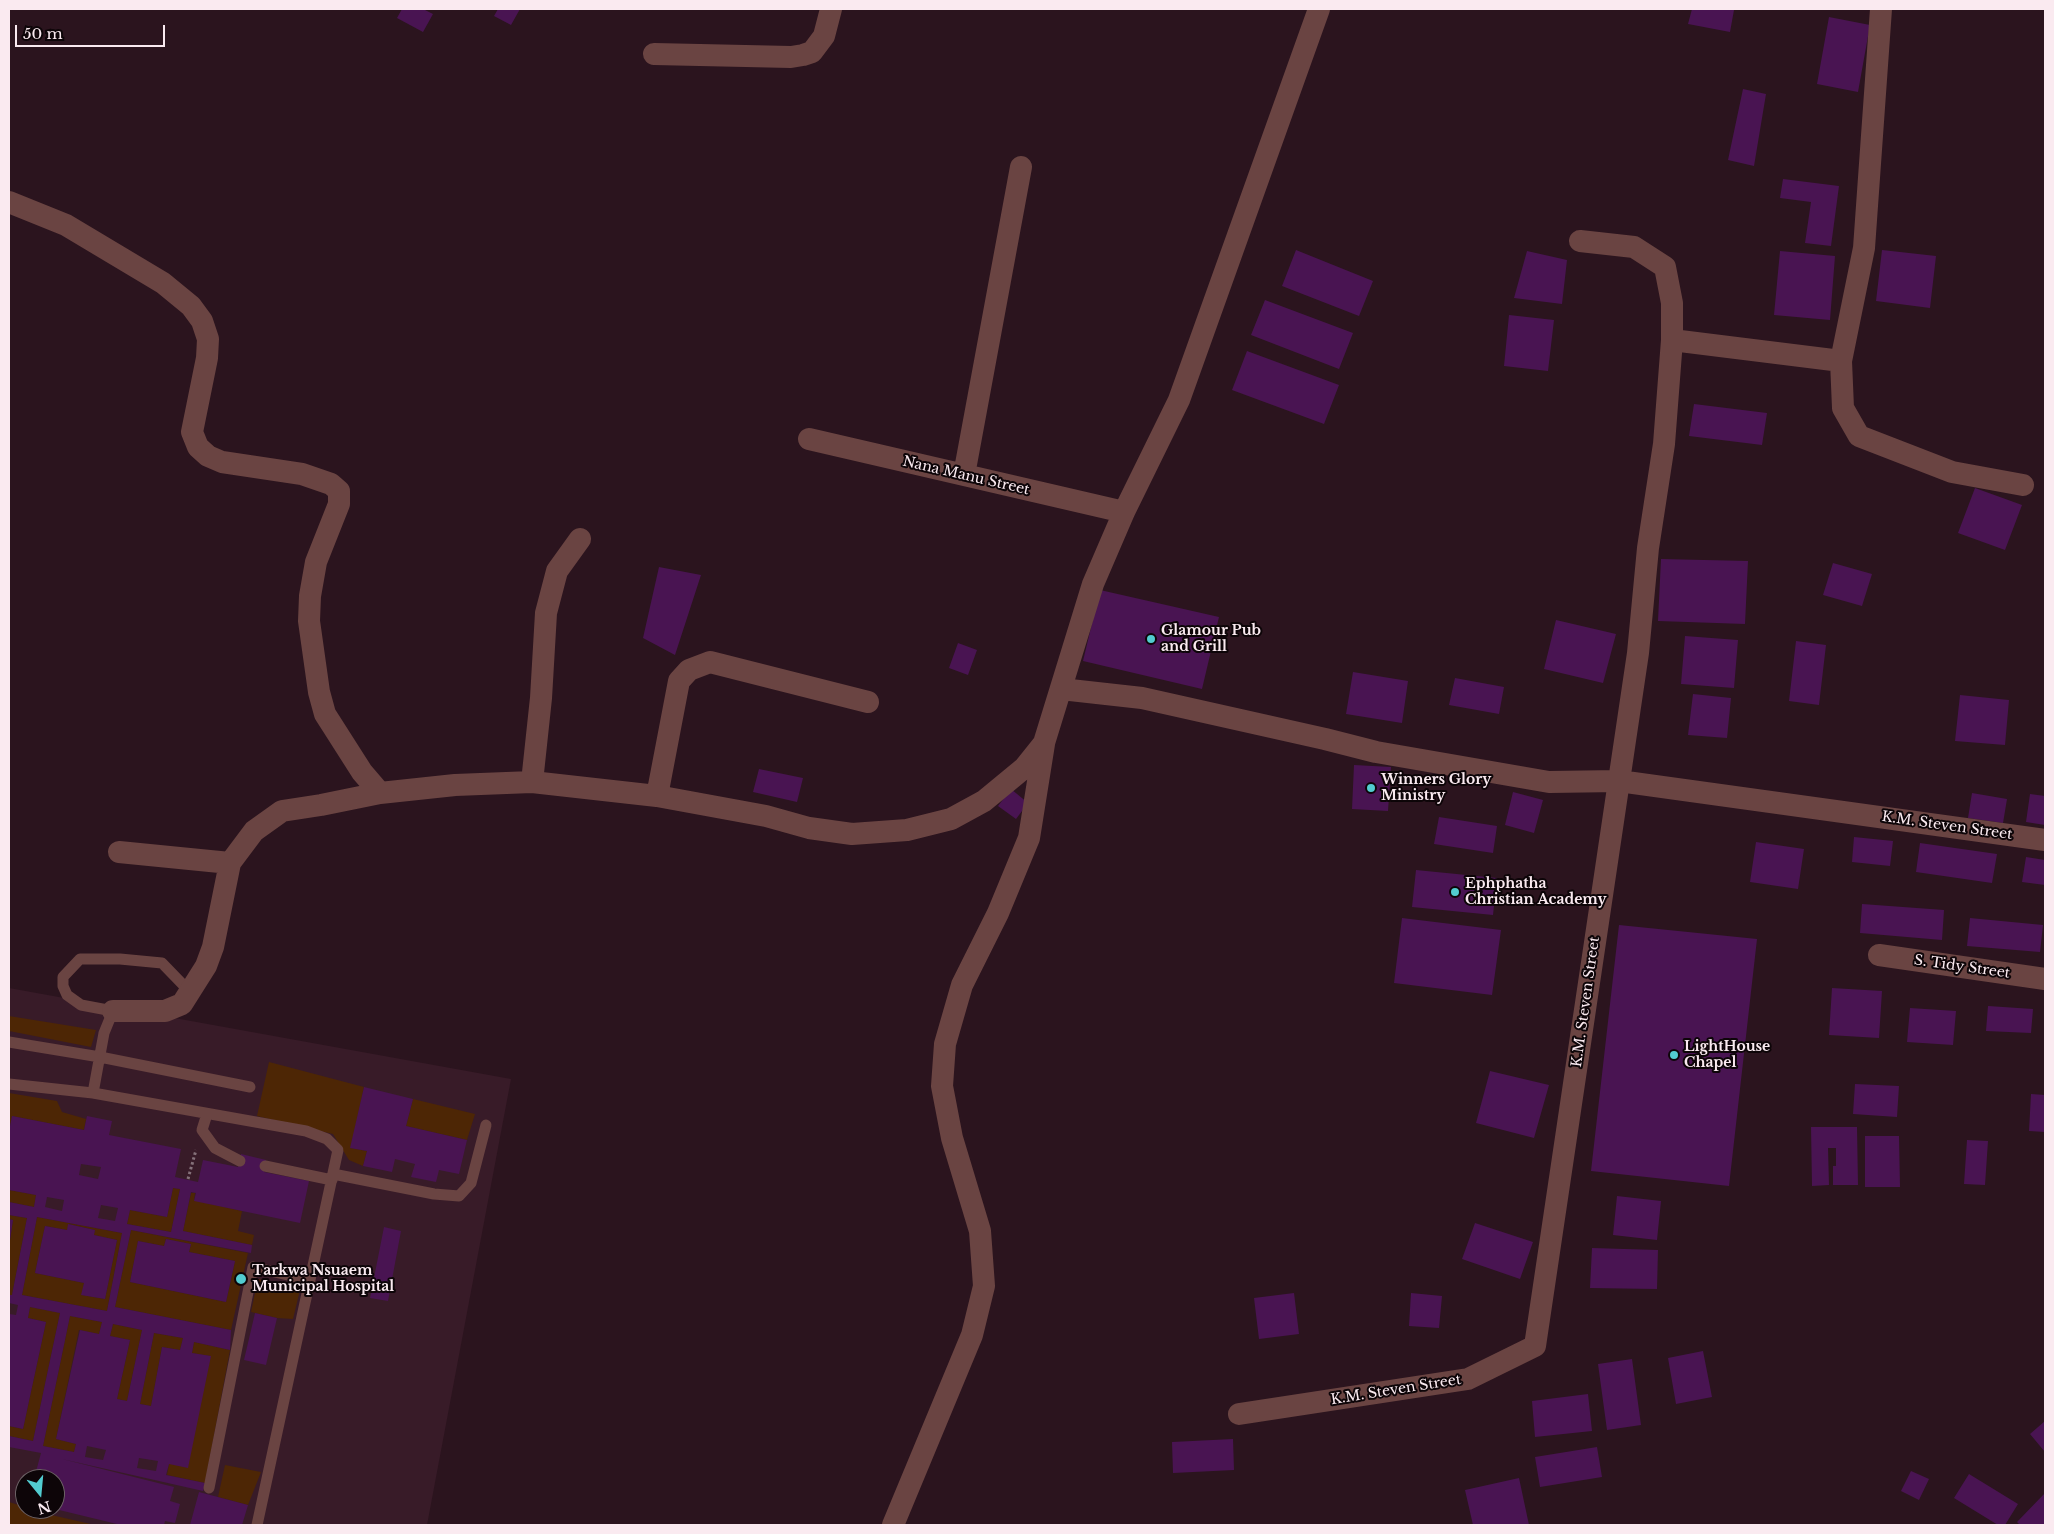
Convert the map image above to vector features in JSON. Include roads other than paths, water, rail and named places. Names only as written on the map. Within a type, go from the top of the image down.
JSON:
[{"type":"street","points":[[654,54],[791,57],[803,55],[812,52],[824,36],[831,9]]},
{"type":"street","points":[[893,1525],[972,1335],[984,1286],[980,1232],[952,1138],[942,1086],[945,1044],[962,986],[998,913],[1029,838],[1044,743],[1093,584],[1124,512],[1179,400],[1319,9]]},
{"type":"street","points":[[1881,9],[1864,248],[1840,361],[1843,408],[1859,436],[1952,472],[2023,485]]},
{"type":"street","points":[[964,475],[1021,166]]},
{"type":"street","points":[[9,202],[66,224],[163,283],[191,306],[202,321],[208,339],[207,358],[192,432],[198,446],[208,456],[222,462],[302,474],[331,484],[339,491],[339,504],[316,562],[310,596],[309,621],[319,692],[325,714],[362,772],[380,793]]},
{"type":"street","points":[[1061,689],[1142,698],[1376,752],[1550,782],[1619,781],[1638,653],[1648,548],[1664,444],[1672,340],[1672,304],[1665,267],[1634,247],[1580,241]]},
{"type":"street","points":[[1672,340],[1840,361]]},
{"type":"street","name":"Nana Manu Street","points":[[809,439],[1124,512]]},
{"type":"street","points":[[532,782],[541,698],[546,613],[558,571],[580,539]]},
{"type":"street","points":[[657,796],[679,681],[689,670],[710,662],[868,702]]},
{"type":"street","points":[[113,1011],[165,1011],[182,1004],[191,993],[206,966],[213,947],[230,863],[254,831],[282,811],[321,806],[380,793],[455,785],[532,782],[657,796],[766,816],[809,828],[852,834],[907,830],[951,819],[984,801],[1024,768],[1044,743]]},
{"type":"street","name":"K.M. Steven Street","points":[[1239,1414],[1468,1379],[1535,1346],[1619,781],[2045,840]]},
{"type":"street","points":[[120,852],[230,863]]},
{"type":"street","name":"S. Tidy Street","points":[[1879,955],[2045,979]]},
{"type":"lane","points":[[93,1093],[104,1033],[113,1011],[81,1005],[67,995],[63,986],[63,977],[80,959],[120,959],[162,963],[191,993]]},
{"type":"lane","points":[[9,1042],[100,1057],[250,1087]]},
{"type":"lane","points":[[9,1084],[93,1093],[306,1131],[327,1138],[338,1150],[257,1525]]},
{"type":"lane","points":[[207,1114],[202,1130],[215,1148],[240,1161]]},
{"type":"lane","points":[[265,1166],[434,1194],[459,1196],[471,1183],[486,1125]]},
{"type":"lane","points":[[209,1488],[254,1267],[309,1280]]},
{"type":"place","name":"Glamour Pub and Grill","points":[[1151,639]]},
{"type":"place","name":"Winners Glory Ministry","points":[[1371,788]]},
{"type":"place","name":"Ephphatha Christian Academy","points":[[1455,892]]},
{"type":"place","name":"LightHouse Chapel","points":[[1674,1055]]},
{"type":"place","name":"Tarkwa Nsuaem Municipal Hospital","points":[[241,1279]]}]
